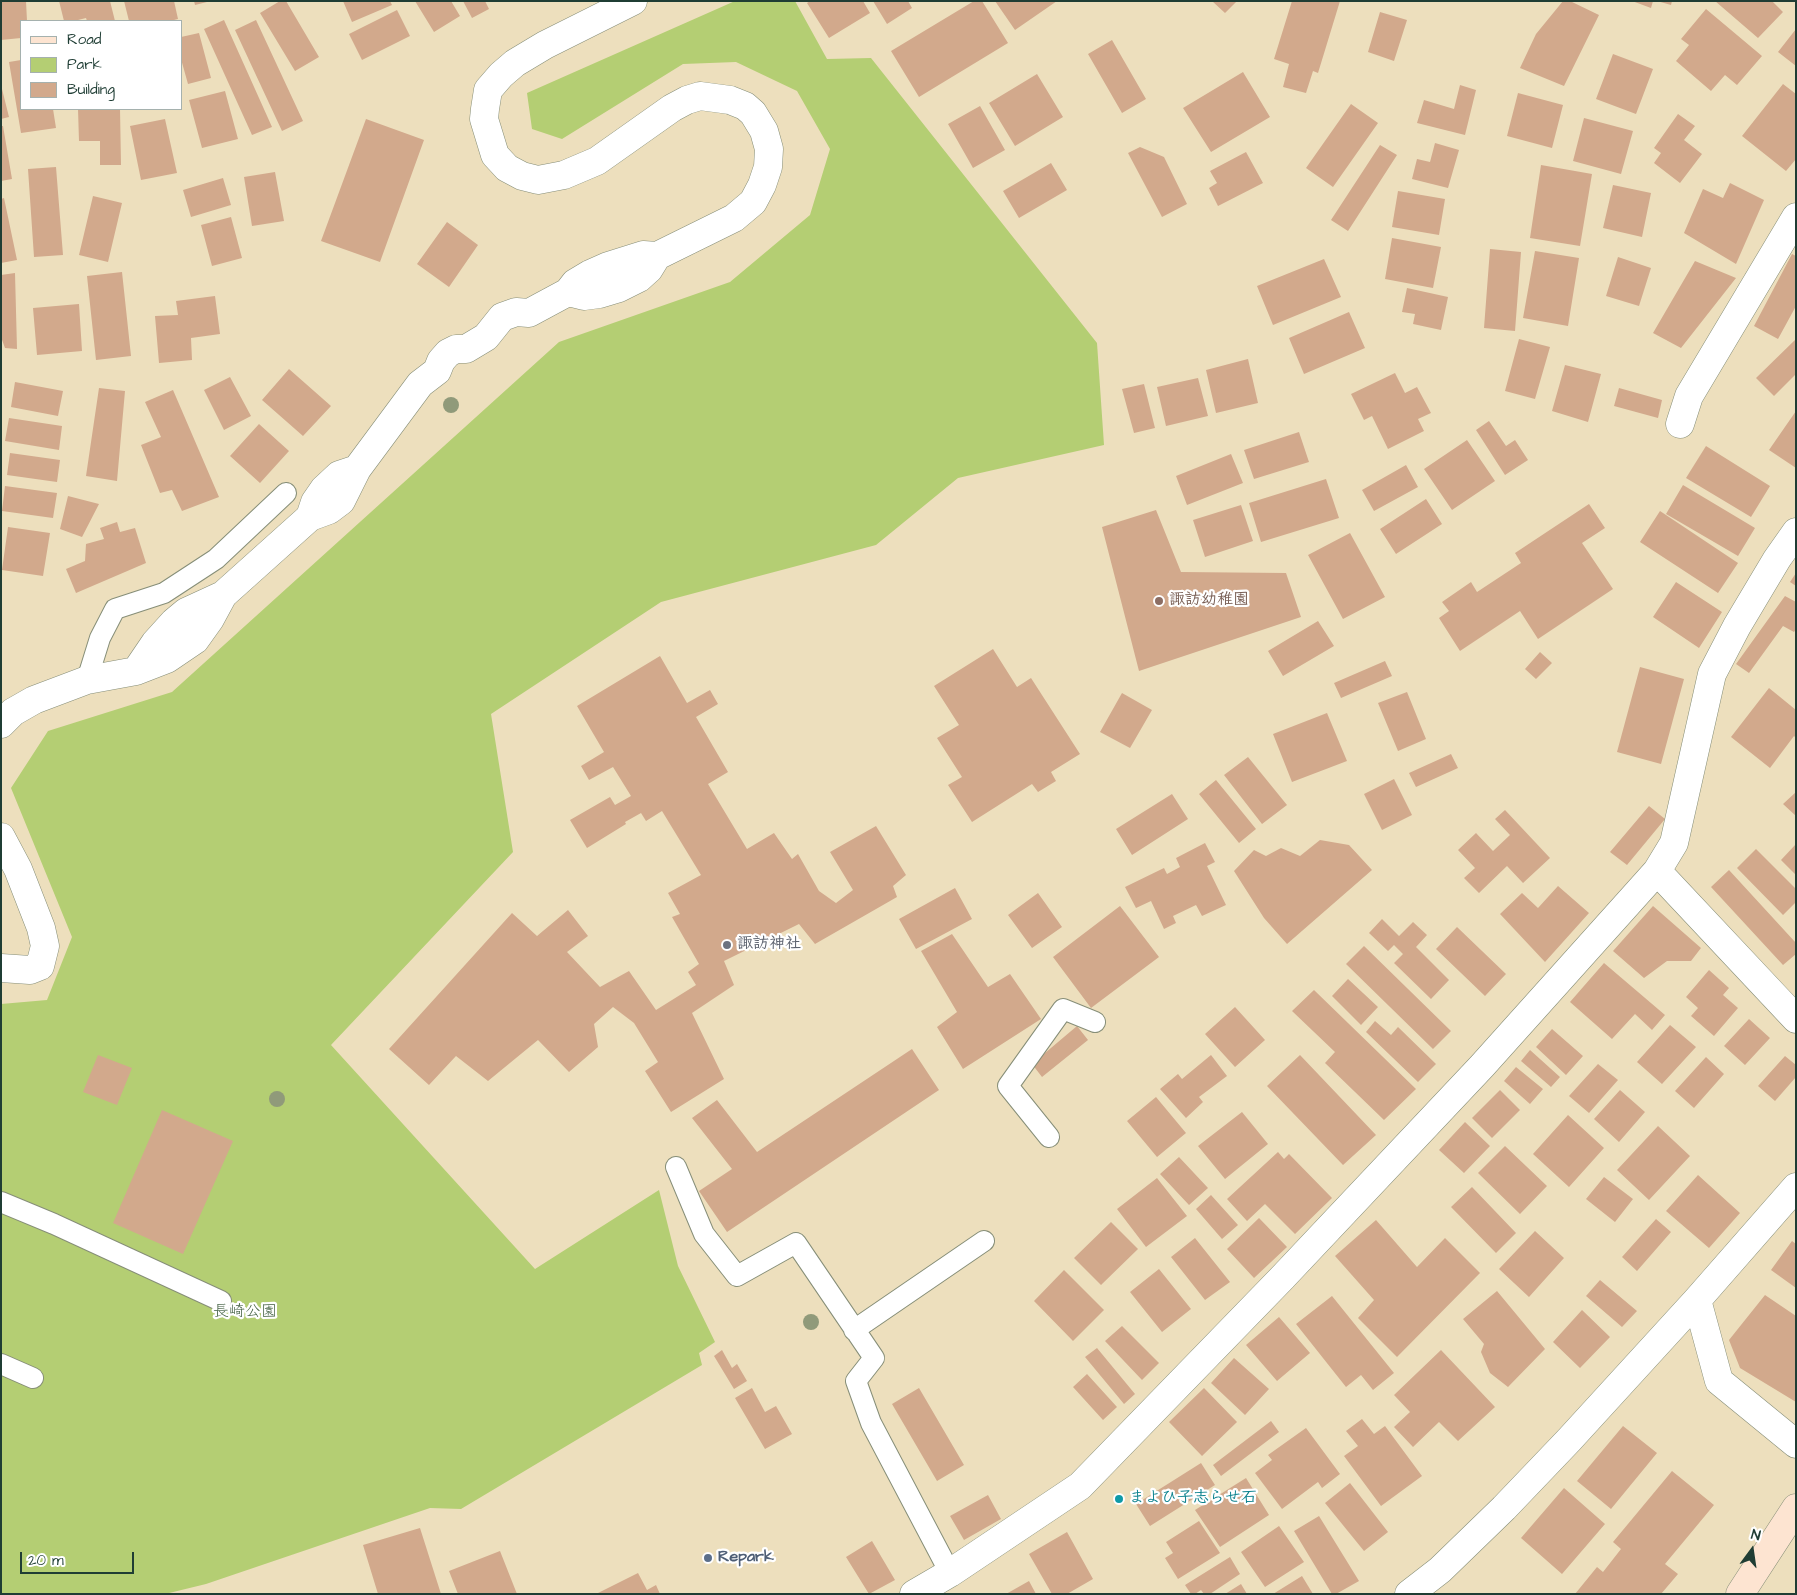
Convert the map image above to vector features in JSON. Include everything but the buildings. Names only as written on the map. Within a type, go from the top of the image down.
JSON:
[{"type":"main road","points":[[1740,1594],[1796,1508]]},
{"type":"street","points":[[1,724],[12,712],[34,700],[87,680],[136,671],[155,643],[174,622],[186,612],[223,595],[310,518],[315,502],[324,489],[339,475],[357,469],[420,384],[437,371],[441,360],[448,353],[476,343],[502,317],[516,312],[529,313],[568,292],[575,283],[590,274],[608,266],[643,255],[657,256],[734,218],[753,202],[768,167],[770,149],[764,131],[753,113],[745,106],[730,100],[700,96],[688,100],[672,108],[597,161],[564,175],[538,180],[522,176],[507,168],[495,155],[484,119],[488,90],[515,63],[545,45],[633,1]]},
{"type":"street","points":[[1680,424],[1688,396],[1796,217]]},
{"type":"street","points":[[914,1594],[950,1573],[1080,1486],[1282,1278],[1462,1088],[1657,871],[1674,843],[1712,674],[1737,626],[1777,559],[1796,532]]},
{"type":"street","points":[[1,836],[18,869],[41,928],[45,946],[40,966],[30,970],[1,968]]},
{"type":"street","points":[[1657,871],[1796,1019]]},
{"type":"street","points":[[1409,1594],[1440,1570],[1504,1508],[1569,1440],[1697,1300],[1796,1187]]},
{"type":"street","points":[[1697,1300],[1719,1380],[1796,1444]]},
{"type":"lane","points":[[87,680],[100,638],[114,609],[164,593],[216,559],[286,493]]},
{"type":"lane","points":[[1049,1138],[1008,1086],[1063,1009],[1095,1022]]},
{"type":"lane","points":[[676,1167],[704,1234],[737,1276],[796,1243],[874,1358],[856,1381],[871,1423],[950,1573]]},
{"type":"lane","points":[[1,1202],[54,1224],[221,1301]]},
{"type":"lane","points":[[854,1330],[984,1241]]},
{"type":"lane","points":[[1,1364],[33,1378]]},
{"type":"green space","name":"長崎公園","points":[[735,1],[795,1],[827,59],[871,58],[1097,343],[1104,445],[958,478],[876,545],[661,602],[491,714],[513,852],[331,1045],[535,1269],[659,1190],[678,1266],[715,1342],[699,1353],[702,1365],[461,1509],[430,1508],[206,1584],[165,1594],[1,1594],[1,1004],[47,1000],[72,937],[11,788],[48,731],[172,692],[559,342],[730,282],[810,215],[830,149],[797,91],[736,62],[683,64],[562,139],[532,129],[527,93]]},
{"type":"place","name":"諏訪幼稚園","points":[[1159,601]]},
{"type":"place","name":"諏訪神社","points":[[727,945]]},
{"type":"place","name":"まよひ子志らせ石","points":[[1119,1499]]},
{"type":"place","name":"Repark","points":[[708,1558]]}]
